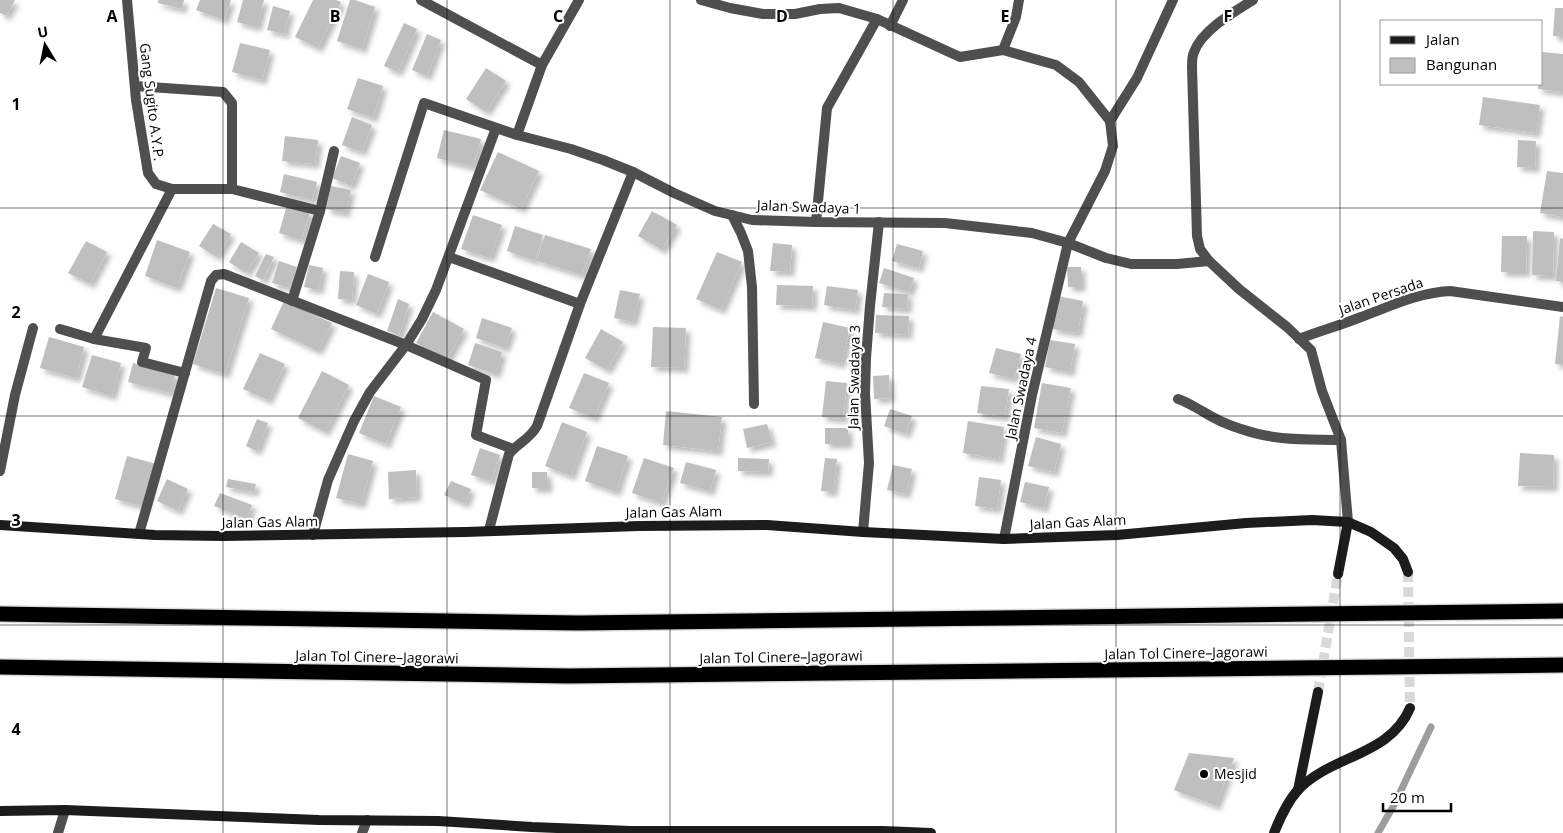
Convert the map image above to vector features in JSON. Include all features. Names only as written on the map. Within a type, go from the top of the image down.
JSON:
[{"type":"highway","points":[[0,614],[578,623],[1563,611]]},
{"type":"highway","name":"Jalan Tol Cinere–Jagorawi","points":[[0,666],[569,676],[1563,665]]},
{"type":"main road","name":"Jalan Gas Alam","points":[[0,525],[139,534],[223,536],[767,525],[1004,539],[1117,535],[1283,520],[1348,522],[1371,532],[1390,544],[1403,559],[1408,572]]},
{"type":"main road","points":[[1338,574],[1348,522]]},
{"type":"main road","points":[[1298,790],[1318,692]]},
{"type":"main road","points":[[1274,833],[1288,804],[1298,790],[1316,775],[1383,741],[1396,732],[1406,720],[1410,708]]},
{"type":"main road","points":[[0,811],[65,810],[318,820],[438,821],[631,831],[875,831],[931,833]]},
{"type":"street","name":"Gang Sugito A.Y.P.","points":[[127,0],[136,100],[148,173],[156,184],[172,189],[232,189],[320,211]]},
{"type":"street","points":[[421,0],[542,65]]},
{"type":"street","points":[[517,135],[542,65],[579,0]]},
{"type":"street","points":[[701,0],[763,14],[795,14],[820,9],[840,8],[877,19],[960,57],[1003,50],[1056,65],[1079,82],[1102,108],[1110,121],[1137,78],[1173,0]]},
{"type":"street","points":[[890,26],[904,0]]},
{"type":"street","points":[[1003,50],[1016,17],[1019,0]]},
{"type":"street","points":[[1253,0],[1243,3],[1208,32],[1199,42],[1194,52],[1192,83],[1197,236],[1200,249],[1209,261],[1238,289],[1311,350],[1322,392],[1341,440],[1348,522]]},
{"type":"street","points":[[816,222],[827,108],[877,19]]},
{"type":"street","points":[[135,86],[224,92],[232,103],[232,189]]},
{"type":"street","name":"Jalan Swadaya 1","points":[[375,257],[424,104],[517,135],[571,149],[603,160],[633,172],[682,197],[715,211],[752,220],[945,223],[984,226],[1032,233],[1068,242],[1106,258],[1131,264],[1177,264],[1209,261]]},
{"type":"street","name":"Jalan Swadaya 4","points":[[1004,539],[1032,395],[1068,242],[1105,171],[1113,146],[1110,121]]},
{"type":"street","points":[[313,535],[328,480],[354,421],[370,392],[406,345],[422,319],[449,257],[496,128]]},
{"type":"street","points":[[292,301],[320,211],[334,151]]},
{"type":"street","points":[[489,530],[509,454],[528,438],[536,426],[580,304],[633,172]]},
{"type":"street","points":[[94,339],[172,189]]},
{"type":"street","points":[[732,215],[748,251],[752,287],[754,404]]},
{"type":"street","name":"Jalan Swadaya 3","points":[[863,532],[869,463],[865,393],[866,358],[879,222]]},
{"type":"street","points":[[449,257],[580,304]]},
{"type":"street","points":[[139,534],[211,281],[216,275],[224,274],[406,345],[486,380],[476,435],[513,449]]},
{"type":"street","name":"Jalan Persada","points":[[1299,339],[1413,298],[1437,292],[1458,292],[1563,307]]},
{"type":"street","points":[[0,471],[15,395],[33,328]]},
{"type":"street","points":[[60,329],[94,339],[146,348],[142,362],[185,373]]},
{"type":"street","points":[[1178,399],[1239,428],[1259,434],[1278,438],[1341,440]]},
{"type":"street","points":[[58,833],[65,810]]},
{"type":"street","points":[[362,833],[367,820]]},
{"type":"building","points":[[0,0],[15,0],[6,16],[0,13]]},
{"type":"building","points":[[158,0],[184,0],[182,9],[158,3]]},
{"type":"building","points":[[200,0],[231,0],[224,20],[196,10]]},
{"type":"building","points":[[243,0],[264,0],[257,27],[237,22]]},
{"type":"building","points":[[313,0],[336,0],[341,2],[318,48],[295,37]]},
{"type":"building","points":[[350,0],[375,7],[362,49],[337,41]]},
{"type":"building","points":[[273,6],[290,11],[284,34],[267,30]]},
{"type":"building","points":[[1555,8],[1563,8],[1563,37],[1553,36]]},
{"type":"building","points":[[404,23],[417,29],[398,72],[384,66]]},
{"type":"building","points":[[427,34],[441,40],[427,76],[412,70]]},
{"type":"building","points":[[240,43],[270,50],[262,80],[232,72]]},
{"type":"building","points":[[1543,52],[1563,54],[1563,92],[1538,89],[1538,85],[1543,85]]},
{"type":"building","points":[[486,68],[506,81],[486,112],[466,99]]},
{"type":"building","points":[[358,78],[383,86],[373,118],[347,109]]},
{"type":"building","points":[[1483,97],[1540,105],[1536,133],[1479,125]]},
{"type":"building","points":[[352,117],[372,125],[362,152],[342,145]]},
{"type":"building","points":[[444,130],[481,139],[473,167],[437,158]]},
{"type":"building","points":[[285,136],[318,140],[315,164],[282,161]]},
{"type":"building","points":[[1518,140],[1536,141],[1535,168],[1517,167]]},
{"type":"building","points":[[498,152],[539,171],[521,209],[480,190]]},
{"type":"building","points":[[341,156],[360,163],[351,186],[332,178]]},
{"type":"building","points":[[1547,171],[1563,173],[1563,217],[1540,213]]},
{"type":"building","points":[[284,174],[317,182],[312,200],[280,192]]},
{"type":"building","points":[[331,186],[351,190],[345,213],[326,209]]},
{"type":"building","points":[[287,205],[310,212],[301,240],[279,233]]},
{"type":"building","points":[[652,211],[677,225],[662,250],[638,236]]},
{"type":"building","points":[[473,215],[502,225],[490,258],[461,249]]},
{"type":"building","points":[[213,224],[231,234],[217,257],[199,246]]},
{"type":"building","points":[[515,226],[543,235],[535,261],[507,251]]},
{"type":"building","points":[[1533,231],[1554,232],[1553,276],[1532,275]]},
{"type":"building","points":[[545,235],[591,249],[582,275],[537,261]]},
{"type":"building","points":[[1502,236],[1527,236],[1526,272],[1501,272]]},
{"type":"building","points":[[1560,238],[1563,239],[1563,282],[1556,281]]},
{"type":"building","points":[[157,240],[190,252],[177,288],[145,276]]},
{"type":"building","points":[[86,241],[107,252],[90,284],[68,273]]},
{"type":"building","points":[[241,242],[259,253],[246,273],[229,262]]},
{"type":"building","points":[[773,243],[792,245],[790,272],[770,271]]},
{"type":"building","points":[[897,244],[923,251],[919,268],[892,261]]},
{"type":"building","points":[[717,252],[742,262],[721,310],[696,299]]},
{"type":"building","points":[[266,254],[274,257],[263,280],[255,276]]},
{"type":"building","points":[[279,261],[297,267],[290,288],[272,283]]},
{"type":"building","points":[[309,265],[323,268],[319,290],[304,287]]},
{"type":"building","points":[[1067,267],[1081,267],[1081,287],[1068,287]]},
{"type":"building","points":[[884,268],[914,278],[909,292],[879,283]]},
{"type":"building","points":[[340,271],[354,272],[352,300],[338,299]]},
{"type":"building","points":[[368,274],[389,282],[377,314],[356,305]]},
{"type":"building","points":[[777,285],[813,286],[812,306],[776,305]]},
{"type":"building","points":[[827,286],[858,290],[855,310],[824,305]]},
{"type":"building","points":[[216,288],[249,298],[225,374],[193,364]]},
{"type":"building","points":[[620,290],[640,294],[633,322],[614,318]]},
{"type":"building","points":[[884,293],[908,294],[907,309],[882,307]]},
{"type":"building","points":[[1057,296],[1083,301],[1078,333],[1052,329]]},
{"type":"building","points":[[398,299],[409,304],[399,335],[387,331]]},
{"type":"building","points":[[284,301],[332,323],[318,351],[271,329]]},
{"type":"building","points":[[433,312],[464,329],[447,359],[416,343]]},
{"type":"building","points":[[876,315],[909,316],[908,335],[875,333]]},
{"type":"building","points":[[1560,316],[1563,317],[1563,365],[1555,364]]},
{"type":"building","points":[[482,318],[512,328],[505,348],[476,338]]},
{"type":"building","points":[[823,322],[850,328],[841,364],[815,358]]},
{"type":"building","points":[[653,327],[686,328],[684,368],[651,367]]},
{"type":"building","points":[[601,329],[623,342],[607,370],[585,358]]},
{"type":"building","points":[[49,337],[84,347],[76,378],[40,368]]},
{"type":"building","points":[[1050,340],[1075,344],[1070,372],[1045,367]]},
{"type":"building","points":[[475,343],[502,352],[496,374],[468,365]]},
{"type":"building","points":[[996,348],[1021,354],[1014,379],[989,373]]},
{"type":"building","points":[[260,353],[285,364],[268,400],[243,389]]},
{"type":"building","points":[[92,355],[121,363],[112,396],[82,387]]},
{"type":"building","points":[[133,363],[175,374],[170,393],[128,382]]},
{"type":"building","points":[[322,371],[349,385],[325,432],[298,418]]},
{"type":"building","points":[[584,373],[609,383],[594,418],[569,408]]},
{"type":"building","points":[[889,375],[890,398],[874,399],[873,376]]},
{"type":"building","points":[[826,381],[847,383],[843,419],[822,417]]},
{"type":"building","points":[[1042,383],[1071,388],[1062,433],[1034,428]]},
{"type":"building","points":[[981,386],[1009,389],[1005,417],[977,413]]},
{"type":"building","points":[[374,396],[401,407],[386,444],[359,433]]},
{"type":"building","points":[[890,409],[912,416],[906,434],[884,426]]},
{"type":"building","points":[[666,411],[722,417],[718,451],[663,445]]},
{"type":"building","points":[[257,419],[268,423],[257,451],[246,446]]},
{"type":"building","points":[[968,421],[1004,427],[999,459],[963,453]]},
{"type":"building","points":[[562,422],[587,432],[571,476],[545,466]]},
{"type":"building","points":[[767,424],[772,442],[747,448],[743,429]]},
{"type":"building","points":[[825,428],[848,428],[848,444],[825,444]]},
{"type":"building","points":[[1036,437],[1061,444],[1054,472],[1028,466]]},
{"type":"building","points":[[597,446],[628,456],[616,492],[585,481]]},
{"type":"building","points":[[480,448],[500,455],[491,481],[471,475]]},
{"type":"building","points":[[1520,453],[1554,455],[1553,487],[1518,486]]},
{"type":"building","points":[[348,454],[373,461],[361,504],[336,498]]},
{"type":"building","points":[[127,456],[156,464],[145,507],[115,499]]},
{"type":"building","points":[[644,458],[674,468],[661,503],[632,493]]},
{"type":"building","points":[[738,458],[769,459],[768,472],[738,471]]},
{"type":"building","points":[[825,458],[837,459],[833,492],[821,491]]},
{"type":"building","points":[[686,462],[716,470],[710,491],[680,483]]},
{"type":"building","points":[[893,465],[912,469],[906,494],[887,490]]},
{"type":"building","points":[[416,470],[417,497],[389,499],[388,472]]},
{"type":"building","points":[[532,472],[547,472],[548,488],[532,488]]},
{"type":"building","points":[[979,477],[1001,480],[997,509],[975,506]]},
{"type":"building","points":[[167,479],[188,489],[178,511],[157,501]]},
{"type":"building","points":[[228,479],[256,484],[254,492],[226,487]]},
{"type":"building","points":[[451,481],[471,489],[465,504],[444,495]]},
{"type":"building","points":[[1025,482],[1049,487],[1044,508],[1020,502]]},
{"type":"building","points":[[220,493],[252,505],[247,519],[214,506]]},
{"type":"building","name":"Mesjid","points":[[1189,753],[1234,758],[1216,806],[1174,790]]},
{"type":"waterway","points":[[1378,833],[1395,803],[1431,727]]},
{"type":"tunnel","points":[[1408,572],[1410,708]]},
{"type":"tunnel","points":[[1318,692],[1338,574]]},
{"type":"place","name":"Mesjid","points":[[1204,774]]}]
